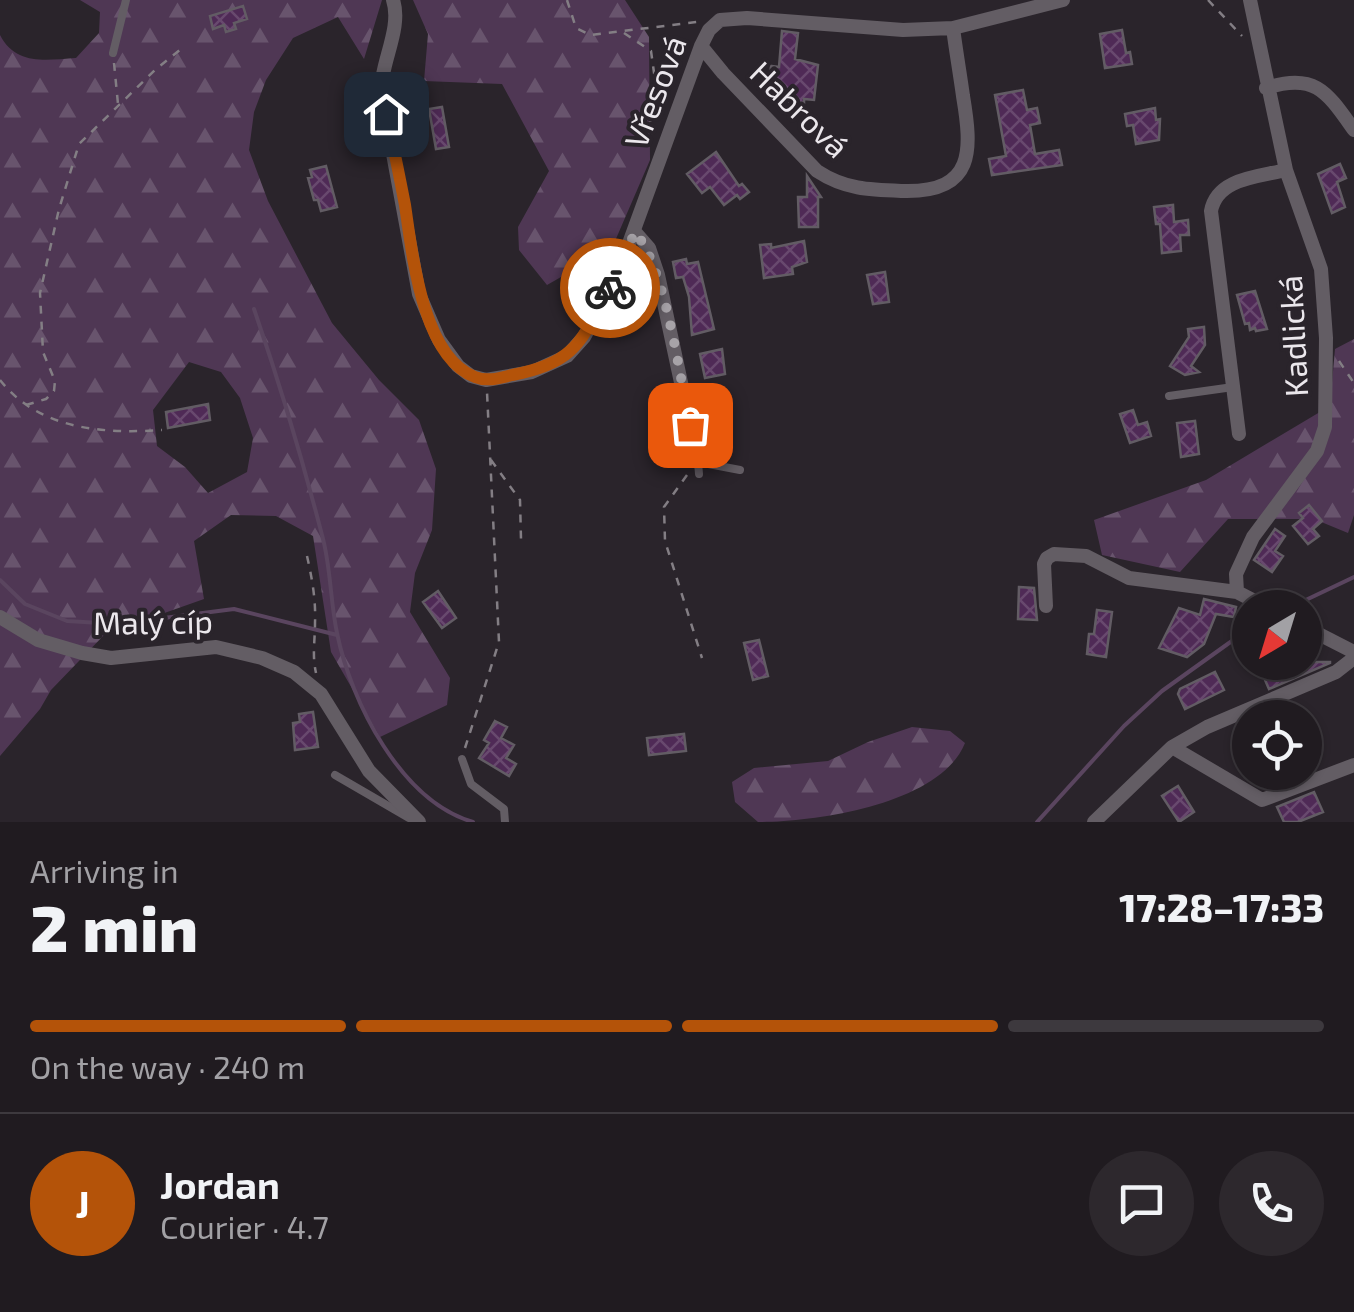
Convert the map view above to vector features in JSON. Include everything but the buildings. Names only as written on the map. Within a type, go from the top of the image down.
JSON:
[{"type":"street","points":[[394,0],[395,20],[382,70],[382,89],[419,294],[426,316],[458,366],[470,376],[486,380]]},
{"type":"street","name":"Vřesová","points":[[486,380],[548,367],[568,356],[584,337],[616,279],[635,232],[701,46],[720,20],[747,18],[903,30],[952,28],[1063,0]]},
{"type":"street","name":"Kadlická","points":[[1237,590],[1236,574],[1253,537],[1316,451],[1325,428],[1326,338],[1321,269],[1286,170],[1250,0]]},
{"type":"street","name":"Habrová","points":[[701,46],[804,160],[836,183],[856,190],[926,191],[958,174],[970,141],[952,28]]},
{"type":"street","points":[[1266,88],[1289,81],[1320,88],[1354,130]]},
{"type":"street","points":[[1239,434],[1210,211],[1213,200],[1230,184],[1286,170]]},
{"type":"street","points":[[635,232],[648,248],[658,275],[698,468]]},
{"type":"street","points":[[1046,606],[1044,564],[1054,554],[1086,556],[1129,578],[1232,591]]},
{"type":"street","name":"Malý cíp","points":[[0,618],[60,648],[111,658],[187,648],[230,649],[294,672],[321,694],[369,771],[418,822]]},
{"type":"street","points":[[1094,822],[1172,747],[1208,727],[1336,672],[1354,655],[1322,637]]},
{"type":"street","points":[[1172,747],[1262,800],[1354,764]]},
{"type":"lane","points":[[112,53],[126,0]]},
{"type":"lane","points":[[1170,396],[1233,387]]},
{"type":"lane","points":[[698,468],[740,470]]},
{"type":"lane","points":[[462,759],[471,784],[504,809],[505,822]]},
{"type":"lane","points":[[335,776],[418,822]]},
{"type":"path","points":[[567,0],[576,28],[590,35],[720,20]]},
{"type":"path","points":[[1208,0],[1260,55]]},
{"type":"path","points":[[622,32],[651,52],[656,87],[650,124],[660,154]]},
{"type":"path","points":[[26,405],[46,399],[54,391],[55,381],[43,352],[40,293],[59,208],[79,144],[181,50]]},
{"type":"path","points":[[112,53],[118,106]]},
{"type":"path","points":[[0,380],[26,405],[76,428],[120,433],[162,430]]},
{"type":"path","points":[[462,759],[499,642],[486,380]]},
{"type":"path","points":[[490,458],[520,500],[521,539]]},
{"type":"path","points":[[698,468],[664,506],[669,560],[702,658]]},
{"type":"path","points":[[307,556],[316,621],[312,656],[321,694]]},
{"type":"green space","points":[[80,0],[382,0],[364,59],[338,17],[293,38],[266,80],[254,112],[249,150],[268,201],[332,323],[379,380],[419,420],[436,469],[432,530],[415,573],[410,612],[450,678],[447,705],[380,737],[331,652],[313,536],[276,516],[231,515],[194,541],[204,599],[105,634],[51,690],[0,756],[0,35],[14,52],[23,56],[43,60],[76,58],[99,33],[100,12]],"holes":[[[189,362],[221,372],[240,398],[253,438],[247,472],[208,493],[185,467],[157,446],[153,410]]]},
{"type":"green space","points":[[413,0],[625,0],[649,37],[650,160],[612,248],[547,285],[519,250],[518,227],[549,171],[502,84],[424,81],[428,34]]},
{"type":"green space","points":[[1354,339],[1354,515],[1348,533],[1314,519],[1228,519],[1180,572],[1102,555],[1094,520],[1206,480],[1330,406],[1335,349]]},
{"type":"green space","points":[[912,727],[950,731],[965,743],[952,764],[904,795],[843,813],[783,821],[758,822],[735,802],[732,782],[754,768],[828,761]]},
{"type":"waterway","points":[[254,309],[322,535],[337,633],[354,689],[383,746],[402,771],[447,811],[473,822]]},
{"type":"waterway","points":[[1322,592],[1354,577]]},
{"type":"waterway","points":[[0,580],[25,604],[67,621],[117,624],[234,609],[337,635]]},
{"type":"waterway","points":[[1037,822],[1124,726],[1162,691],[1232,641]]},
{"type":"way so far","points":[[610,288],[635,232],[648,248],[658,275],[690,425]]},
{"type":"route","points":[[386,114],[426,316],[448,354],[470,376],[486,380],[532,372],[568,356],[584,337],[610,288]]}]
